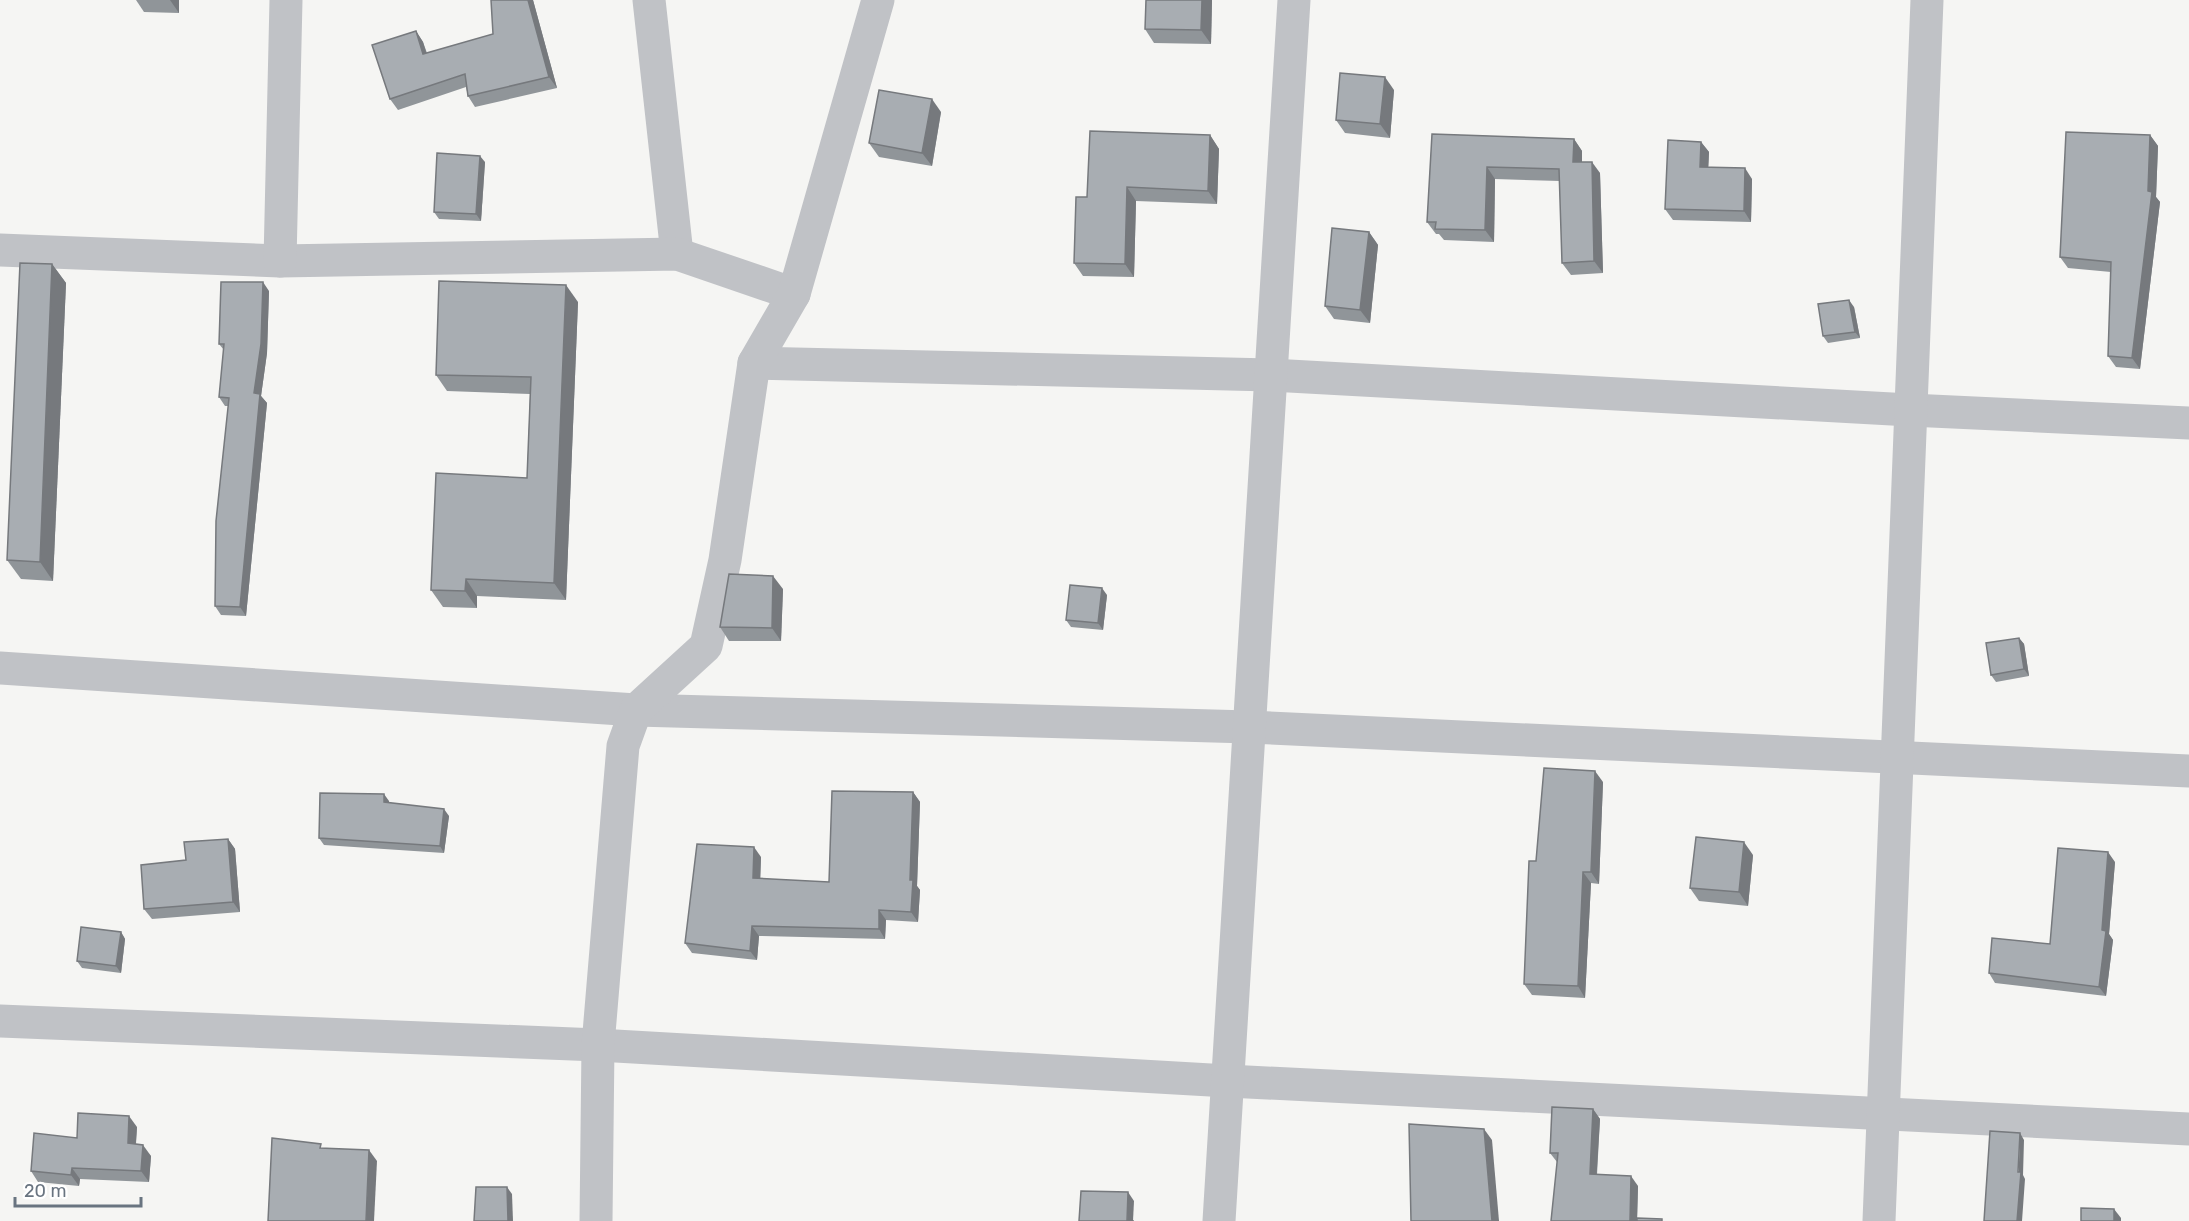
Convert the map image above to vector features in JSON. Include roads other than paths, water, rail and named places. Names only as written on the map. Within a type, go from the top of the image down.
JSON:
[{"type":"street","points":[[280,261],[286,0]]},
{"type":"street","points":[[650,0],[677,254]]},
{"type":"street","points":[[596,1221],[598,1045],[623,746],[636,710],[706,646],[726,560],[754,363],[794,294],[878,0]]},
{"type":"street","points":[[1219,1221],[1294,0]]},
{"type":"street","points":[[1879,1221],[1927,0]]},
{"type":"street","points":[[0,250],[280,261],[677,254],[794,294]]},
{"type":"street","points":[[754,363],[1271,375],[2189,423]]},
{"type":"street","points":[[0,668],[636,710],[1249,727],[2189,771]]},
{"type":"street","points":[[0,1021],[598,1045],[2189,1129]]}]
